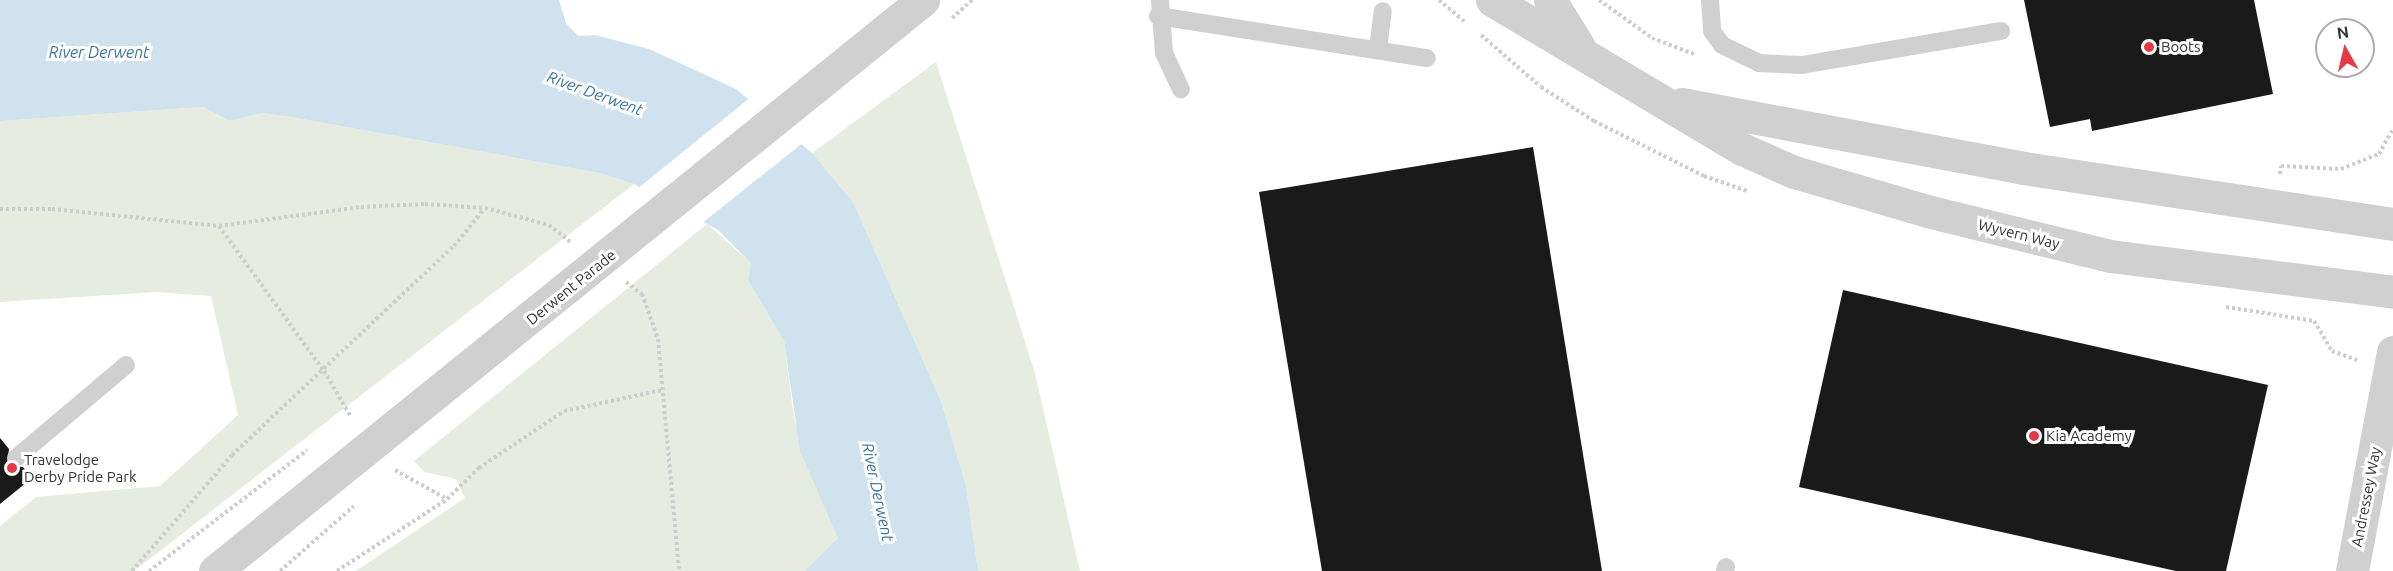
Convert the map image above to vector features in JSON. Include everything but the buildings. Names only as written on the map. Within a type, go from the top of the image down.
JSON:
[{"type":"street","name":"Derwent Parade","points":[[215,571],[923,0]]},
{"type":"street","name":"Wyvern Way","points":[[1492,0],[1668,102],[1742,149],[1794,172],[1927,211],[2110,256],[2393,292]]},
{"type":"street","name":"Wyvern Way","points":[[1550,0],[1582,51]]},
{"type":"street","name":"Wyvern Way","points":[[1668,102],[2023,168],[2393,224]]},
{"type":"street","name":"Andressey Way","points":[[2352,571],[2393,352]]},
{"type":"lane","points":[[1710,0],[1712,31],[1722,45],[1760,63],[1802,65],[2001,31]]},
{"type":"lane","points":[[1181,89],[1164,53],[1159,8],[1427,58]]},
{"type":"lane","points":[[1378,50],[1383,11]]},
{"type":"lane","points":[[16,458],[126,365]]},
{"type":"path","points":[[964,8],[972,0]]},
{"type":"path","points":[[2281,166],[2341,169],[2379,154],[2393,129]]},
{"type":"path","points":[[0,209],[52,209],[219,226],[361,207],[425,204],[485,208],[549,225]]},
{"type":"path","points":[[132,571],[232,455],[324,371],[454,246],[485,208]]},
{"type":"path","points":[[219,226],[324,371],[351,417],[341,424]]},
{"type":"path","points":[[642,294],[658,339],[678,571]]},
{"type":"path","points":[[337,571],[447,500],[479,468],[564,411],[663,390]]},
{"type":"path","points":[[149,571],[314,445]]},
{"type":"path","points":[[395,470],[447,500]]},
{"type":"shaded area","points":[[936,62],[1035,373],[1080,571],[978,571],[966,486],[941,401],[853,202],[812,153]]},
{"type":"shaded area","points":[[203,107],[230,121],[262,113],[291,117],[599,173],[634,184],[134,571],[0,571],[0,526],[36,497],[160,486],[238,415],[211,296],[156,292],[0,302],[0,121]]},
{"type":"shaded area","points":[[707,224],[751,263],[748,280],[784,341],[794,419],[838,538],[820,559],[805,571],[356,571],[465,498],[456,479],[424,472],[414,461]]},
{"type":"water","name":"River Derwent","points":[[0,0],[559,0],[566,23],[578,36],[595,35],[649,49],[736,89],[812,153],[853,202],[941,401],[966,486],[978,571],[805,571],[838,538],[800,451],[784,341],[748,280],[751,263],[718,230],[634,184],[599,173],[291,117],[262,113],[230,121],[203,107],[0,121]]},
{"type":"pier","points":[[751,97],[804,142],[701,224],[637,189]]},
{"type":"place","name":"Boots","points":[[2149,47]]},
{"type":"place","name":"Kia Academy","points":[[2034,436]]},
{"type":"place","name":"Travelodge Derby Pride Park","points":[[12,468]]}]
